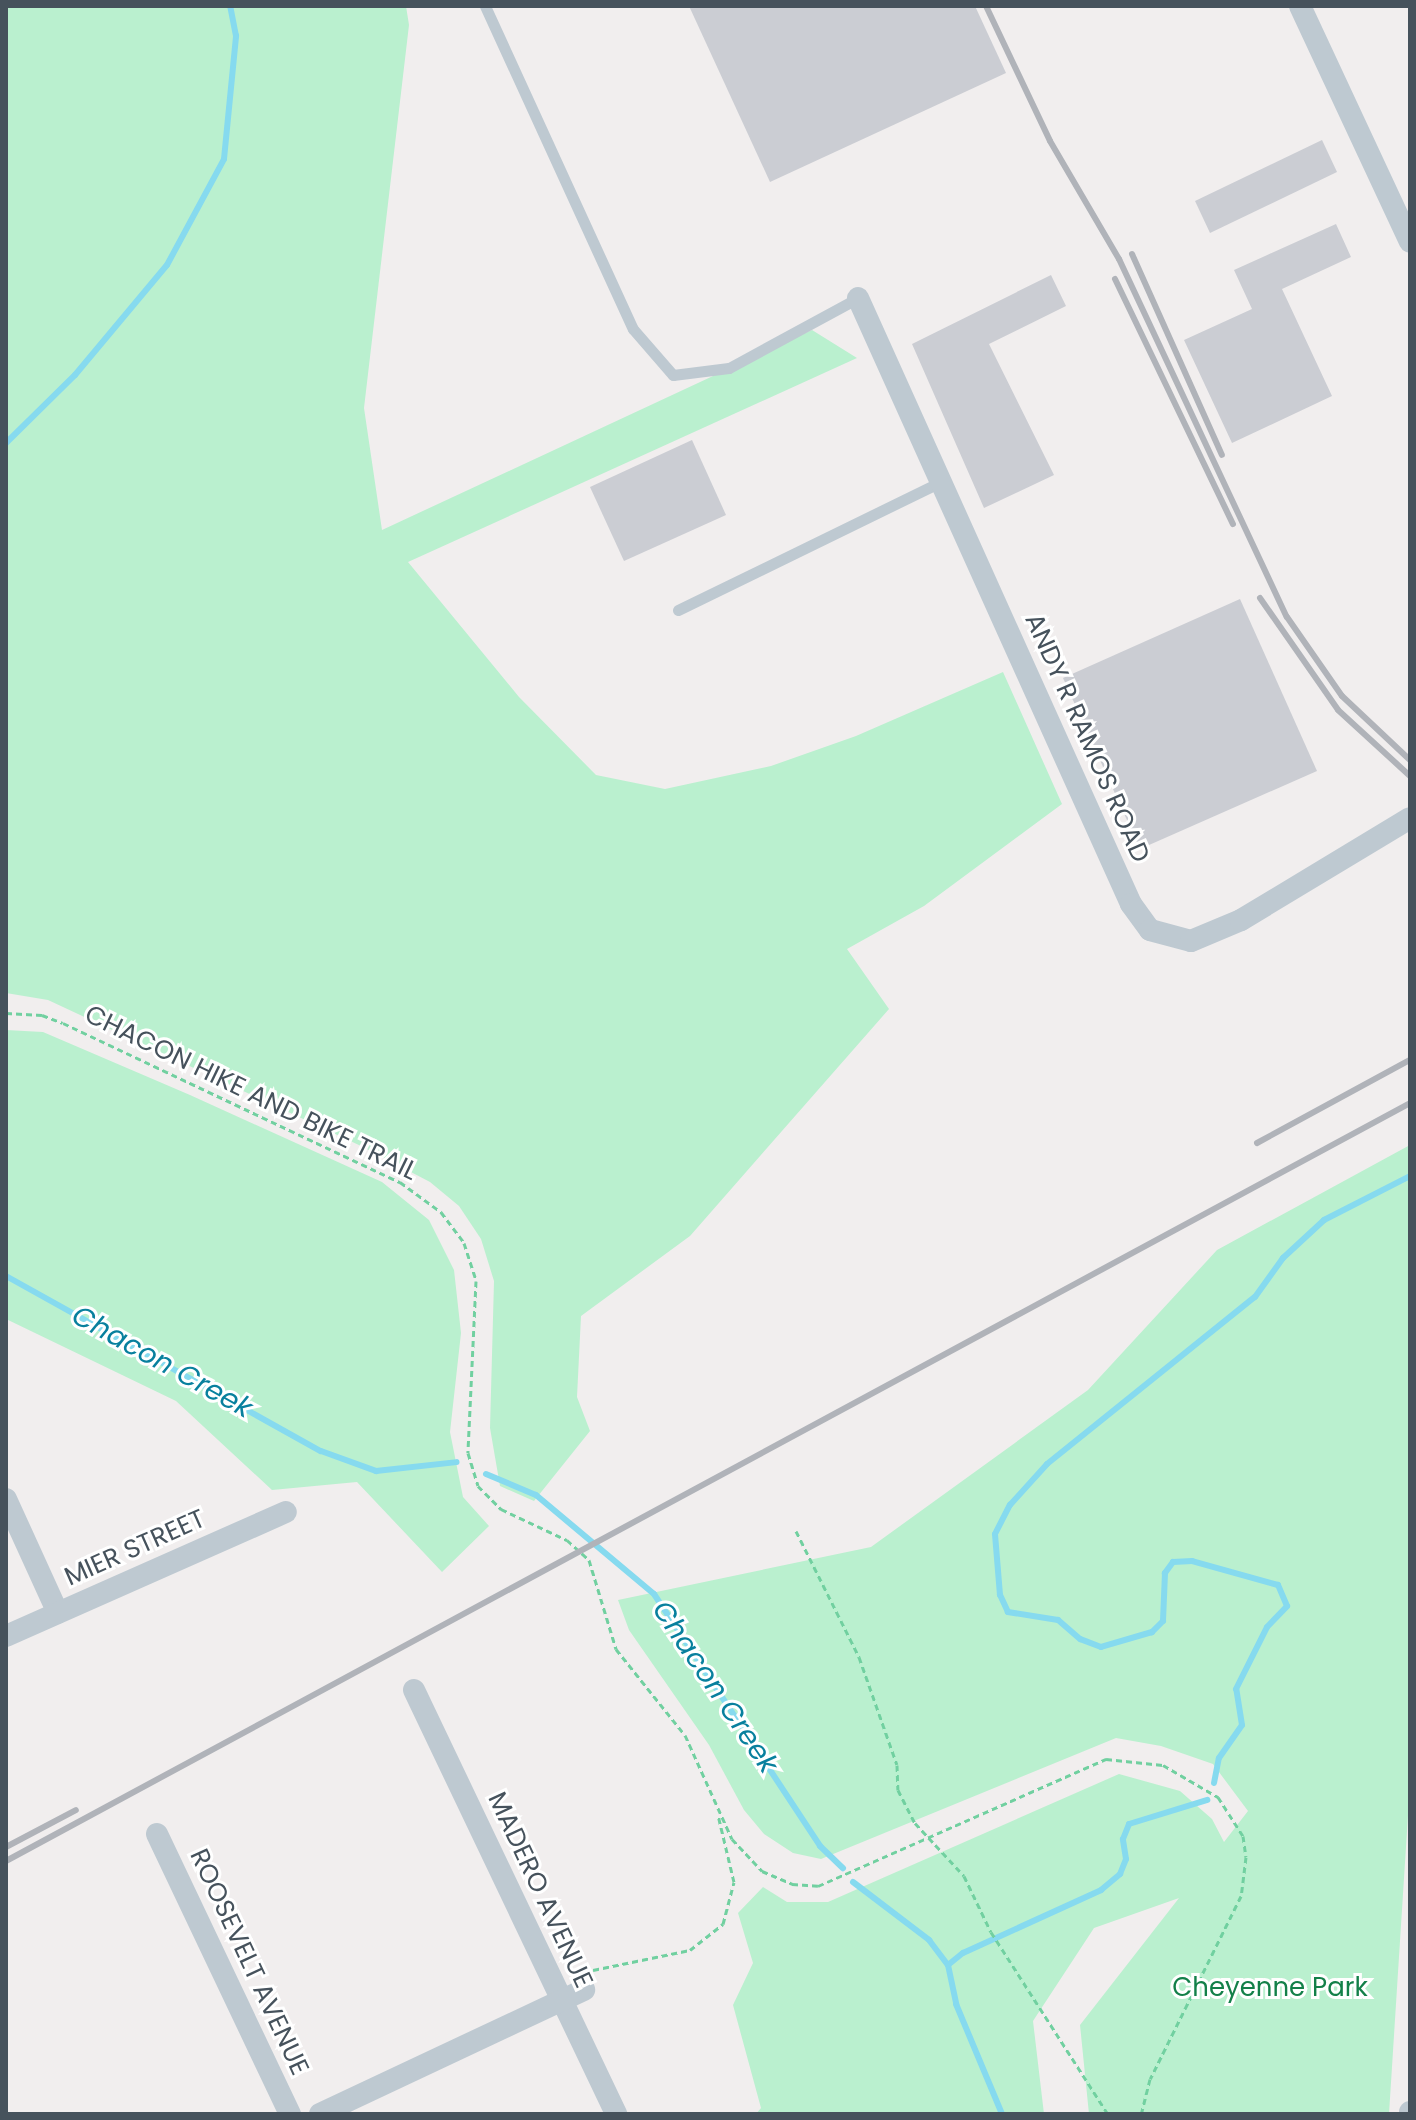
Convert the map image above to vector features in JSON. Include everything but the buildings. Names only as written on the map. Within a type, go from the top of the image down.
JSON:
[{"type":"street","points":[[1300,6],[1410,242]]},
{"type":"street","name":"ANDY R RAMOS ROAD","points":[[858,298],[1131,904],[1150,930],[1191,941],[1241,920],[1410,818]]},
{"type":"street","points":[[6,1499],[58,1613]]},
{"type":"street","name":"MIER STREET","points":[[6,1636],[286,1512]]},
{"type":"street","name":"MADERO AVENUE","points":[[414,1690],[616,2114]]},
{"type":"street","name":"ROOSEVELT AVENUE","points":[[157,1834],[290,2114]]},
{"type":"street","points":[[320,2114],[562,2001],[586,1982]]},
{"type":"lane","points":[[485,6],[633,329],[673,375],[729,368],[858,298]]},
{"type":"lane","points":[[678,610],[941,482]]},
{"type":"path","name":"CHACON HIKE AND BIKE TRAIL","points":[[6,1013],[42,1015],[63,1023],[400,1182],[441,1212],[464,1243],[476,1281],[468,1453],[478,1486],[501,1509],[567,1540],[589,1560],[608,1634],[685,1735],[717,1811],[734,1882],[723,1924],[690,1950],[608,1964],[586,1982]]},
{"type":"path","points":[[796,1531],[859,1657],[897,1765],[898,1790],[915,1823],[964,1876],[991,1932],[1108,2114]]},
{"type":"path","name":"CHACON HIKE AND BIKE TRAIL","points":[[717,1811],[749,1860],[762,1871],[804,1887],[827,1883],[1089,1765],[1122,1757],[1180,1773],[1201,1784],[1230,1811],[1246,1857],[1241,1896],[1150,2079],[1141,2114]]},
{"type":"green space","points":[[6,6],[406,6],[409,25],[364,408],[382,530],[812,330],[857,358],[408,562],[519,697],[596,775],[665,789],[771,766],[856,736],[1003,672],[1062,804],[924,906],[847,949],[889,1009],[690,1236],[581,1316],[577,1397],[590,1431],[534,1501],[500,1486],[490,1428],[494,1281],[481,1239],[459,1206],[430,1182],[361,1146],[48,1000],[6,993]]},
{"type":"green space","points":[[6,1030],[43,1032],[190,1095],[382,1182],[429,1220],[454,1270],[461,1333],[450,1432],[463,1497],[489,1526],[442,1572],[357,1482],[272,1490],[176,1401],[6,1319]]},
{"type":"green space","name":"Cheyenne Park","points":[[1410,1145],[1410,1784],[1389,2114],[1089,2114],[1080,2025],[1179,1898],[1094,1928],[1033,2021],[1044,2114],[756,2114],[761,2108],[733,2005],[753,1963],[738,1913],[763,1887],[787,1902],[828,1902],[1119,1774],[1180,1791],[1212,1819],[1224,1842],[1248,1811],[1213,1764],[1161,1746],[1116,1738],[821,1859],[793,1853],[764,1834],[744,1810],[709,1745],[629,1630],[618,1600],[871,1547],[1088,1390],[1217,1250]]},
{"type":"waterway","name":"Chacon Creek","points":[[6,443],[75,375],[167,265],[224,159],[236,36],[230,6]]},
{"type":"waterway","points":[[1214,1783],[1219,1758],[1242,1725],[1236,1689],[1267,1627],[1287,1606],[1278,1585],[1192,1561],[1173,1562],[1165,1573],[1163,1621],[1152,1632],[1101,1647],[1080,1639],[1058,1620],[1008,1612],[1000,1595],[995,1534],[1010,1505],[1047,1464],[1255,1297],[1283,1258],[1324,1220],[1410,1176]]},
{"type":"waterway","name":"Chacon Creek","points":[[6,1276],[321,1451],[376,1471],[457,1462]]},
{"type":"waterway","name":"Chacon Creek","points":[[486,1474],[536,1495],[654,1594],[820,1846],[843,1868]]},
{"type":"waterway","points":[[948,1965],[963,1953],[1101,1890],[1120,1874],[1126,1859],[1123,1839],[1129,1824],[1207,1800]]},
{"type":"waterway","name":"Chacon Creek","points":[[853,1882],[929,1940],[948,1965],[956,2004],[1002,2114]]},
{"type":"railway","points":[[986,6],[1050,141],[1119,259],[1287,617],[1342,696],[1410,760]]},
{"type":"railway","points":[[1132,254],[1222,455]]},
{"type":"railway","points":[[1115,279],[1233,524]]},
{"type":"railway","points":[[1260,598],[1338,710],[1410,776]]},
{"type":"railway","points":[[1257,1143],[1410,1060]]},
{"type":"railway","points":[[6,1861],[1410,1103]]},
{"type":"railway","points":[[6,1847],[76,1810]]}]
